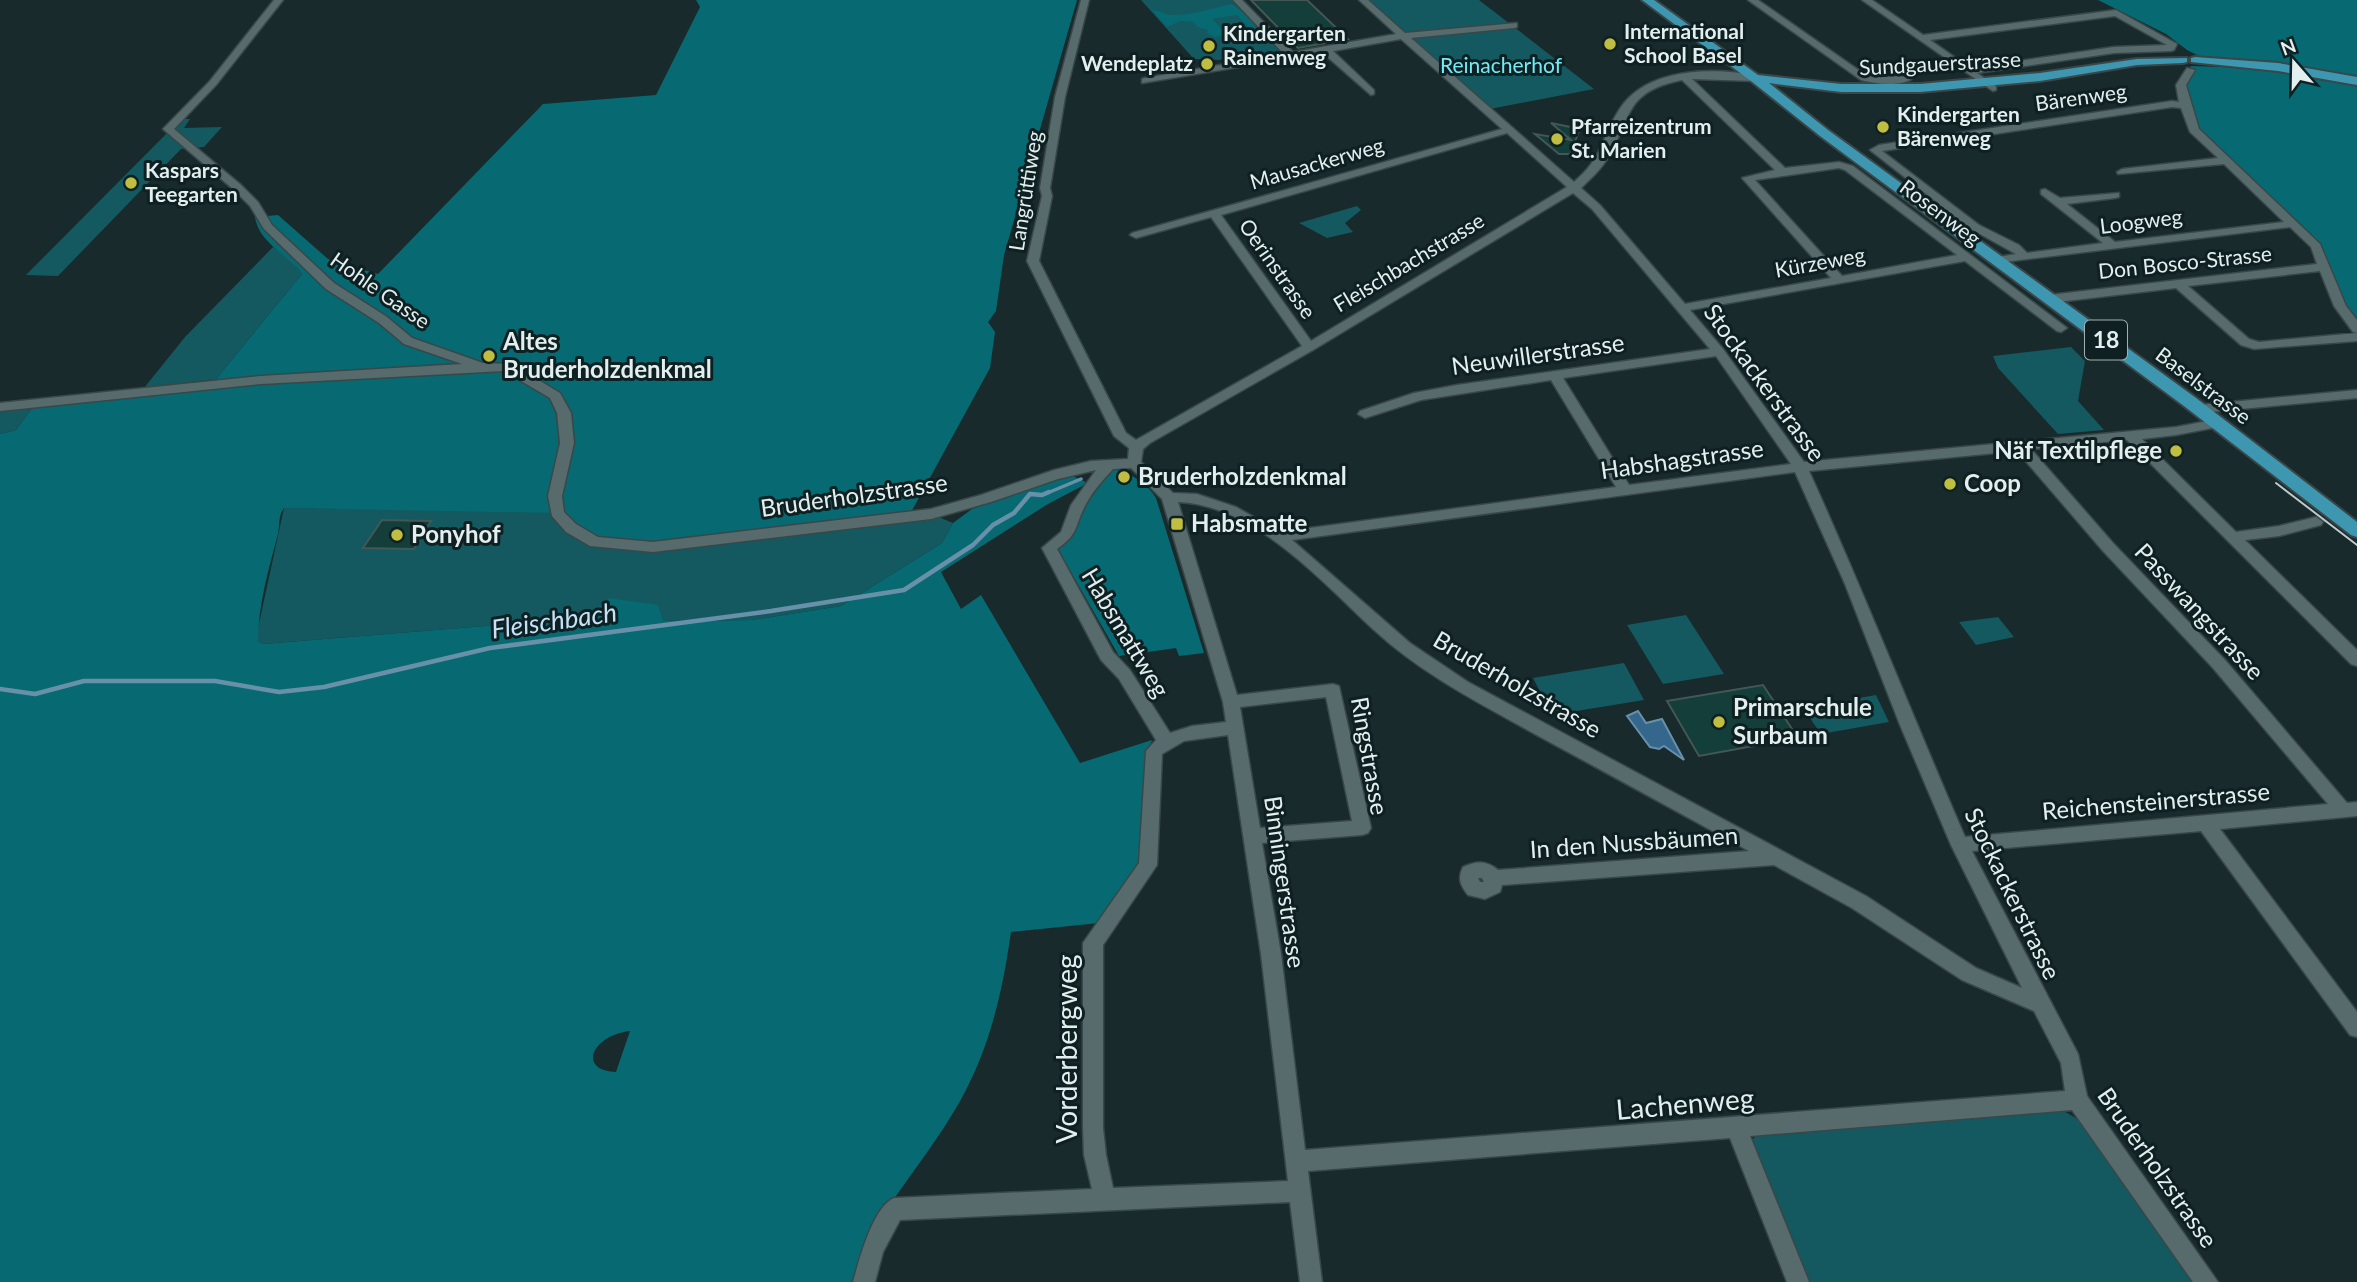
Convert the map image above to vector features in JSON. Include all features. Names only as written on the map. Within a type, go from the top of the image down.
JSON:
[{"type":"main road","name":"Baselstrasse","points":[[1647,0],[1739,67],[1807,104],[1853,152]]},
{"type":"main road","name":"Baselstrasse","points":[[1655,0],[1996,260],[2218,423],[2357,531]]},
{"type":"main road","name":"Sundgauerstrasse","points":[[1765,82],[1867,89],[1989,85],[2036,83],[2113,66],[2189,64],[2305,71],[2357,82]]},
{"type":"main road","name":"Sundgauerstrasse","points":[[1765,82],[1839,92],[1911,95],[1989,85]]},
{"type":"main road","points":[[1807,104],[1839,92]]},
{"type":"street","name":"Hohle Gasse","points":[[279,0],[213,83],[168,129],[237,187],[254,204],[268,227],[330,286],[383,320],[408,341],[482,367],[507,368],[555,396],[564,413],[567,443],[555,496],[557,513],[571,528],[595,542],[653,547]]},
{"type":"street","name":"Langrüttiweg","points":[[1084,0],[1060,97],[1045,188],[1047,196],[1033,261],[1121,436],[1136,447]]},
{"type":"street","points":[[1237,0],[1290,55]]},
{"type":"street","name":"Stockackerstrasse","points":[[1363,0],[1596,207],[1719,352],[1800,467],[1853,584],[1960,845],[2040,1005]]},
{"type":"street","points":[[1752,0],[1864,78],[1877,81],[1907,79]]},
{"type":"street","points":[[1866,0],[1989,85]]},
{"type":"street","points":[[1922,38],[2116,13],[2172,44],[2171,48],[2115,50],[1968,71]]},
{"type":"street","points":[[1145,81],[1404,36],[1514,24]]},
{"type":"street","points":[[1326,50],[1371,92]]},
{"type":"street","points":[[2189,64],[2180,85],[2194,130],[2316,246],[2340,306],[2357,329]]},
{"type":"street","points":[[1729,76],[1738,72],[1739,67]]},
{"type":"street","name":"Fleischbachstrasse","points":[[1136,447],[1309,347],[1574,187],[1604,157],[1632,98],[1650,87],[1685,78],[1729,76],[1765,82]]},
{"type":"street","name":"Fleischbachstrasse","points":[[1685,78],[1765,82]]},
{"type":"street","points":[[1685,78],[1783,172]]},
{"type":"street","name":"Bärenweg","points":[[2024,256],[2015,247],[1975,227],[1875,150],[2172,104],[2185,106]]},
{"type":"street","name":"Mausackerweg","points":[[1136,235],[1508,130]]},
{"type":"street","points":[[2122,172],[2224,161]]},
{"type":"street","name":"Rosenweg","points":[[1839,279],[1747,178],[1839,165],[1849,168],[2060,328]]},
{"type":"street","points":[[2045,192],[2112,245]]},
{"type":"street","points":[[2057,202],[2115,195]]},
{"type":"street","name":"Oerinstrasse","points":[[1214,213],[1309,347]]},
{"type":"street","name":"Loogweg","points":[[1996,260],[2291,225]]},
{"type":"street","name":"Kürzeweg","points":[[1682,308],[1966,257]]},
{"type":"street","name":"Don Bosco-Strasse","points":[[2049,299],[2325,267]]},
{"type":"street","points":[[2177,283],[2245,342],[2258,346],[2357,337]]},
{"type":"street","name":"Neuwillerstrasse","points":[[1365,414],[1419,396],[1719,352]]},
{"type":"street","points":[[0,407],[261,380],[482,367]]},
{"type":"street","points":[[1555,376],[1625,491]]},
{"type":"street","points":[[2199,409],[2357,394]]},
{"type":"street","name":"Habshagstrasse","points":[[1277,537],[1800,467],[2130,435],[2218,423]]},
{"type":"street","points":[[2130,435],[2357,660]]},
{"type":"street","name":"Passwangstrasse","points":[[2021,446],[2108,547],[2219,664],[2350,810]]},
{"type":"street","points":[[1136,447],[1134,463],[1169,497]]},
{"type":"street","name":"Bruderholzstrasse","points":[[653,547],[931,513],[986,499],[1054,475],[1091,466],[1134,463]]},
{"type":"street","name":"Habsmattweg","points":[[1108,466],[1078,505],[1067,535],[1049,548],[1107,656],[1121,666],[1155,728],[1165,740]]},
{"type":"street","name":"Bruderholzstrasse","points":[[1169,497],[1200,500],[1232,512],[1277,537],[1315,564],[1404,647],[1462,686],[1859,902],[1969,974],[2040,1005],[2071,1061],[2077,1100],[2207,1282]]},
{"type":"street","name":"Binningerstrasse","points":[[1169,497],[1237,728],[1297,1161],[1311,1282]]},
{"type":"street","points":[[2232,537],[2316,522]]},
{"type":"street","name":"Ringstrasse","points":[[1231,702],[1333,690],[1362,828],[1253,836]]},
{"type":"street","points":[[1165,740],[1184,733],[1237,728]]},
{"type":"street","name":"Vorderbergweg","points":[[1105,1201],[1095,1155],[1093,1128],[1093,943],[1148,865],[1154,751],[1165,740]]},
{"type":"street","name":"Reichensteinerstrasse","points":[[1960,845],[2350,810]]},
{"type":"street","points":[[2205,822],[2357,1028]]},
{"type":"street","name":"In den Nussbäumen","points":[[1494,878],[1777,857]]},
{"type":"street","name":"Lachenweg","points":[[1297,1161],[2077,1100]]},
{"type":"street","points":[[1736,1127],[1798,1282]]},
{"type":"street","points":[[864,1282],[873,1249],[894,1209],[1301,1191]]},
{"type":"green space","points":[[1141,0],[1235,0],[1285,52],[1247,59],[1243,56],[1219,60],[1194,59]]},
{"type":"green space","name":"Reinacherhof","points":[[1369,0],[1479,0],[1594,89],[1490,109]]},
{"type":"green space","points":[[181,119],[190,119],[184,128],[222,127],[204,147],[181,149],[58,276],[26,275]]},
{"type":"green space","points":[[1357,206],[1361,210],[1345,223],[1353,232],[1327,238],[1299,223]]},
{"type":"green space","points":[[273,247],[290,259],[302,274],[216,379],[144,388],[185,337]]},
{"type":"green space","points":[[2071,347],[2085,361],[2078,401],[2104,430],[2058,434],[1998,368],[1993,356]]},
{"type":"green space","points":[[35,404],[16,430],[0,434],[0,407]]},
{"type":"green space","points":[[284,508],[931,514],[953,523],[942,543],[841,606],[752,620],[585,618],[263,644],[258,641],[258,628]]},
{"type":"green space","points":[[1686,615],[1724,674],[1663,684],[1627,625]]},
{"type":"green space","points":[[1998,617],[2014,637],[1976,645],[1959,622]]},
{"type":"green space","points":[[1624,663],[1644,700],[1552,715],[1533,678]]},
{"type":"green space","points":[[1876,695],[1889,722],[1821,734],[1803,708]]},
{"type":"green space","points":[[2060,1109],[2081,1121],[2193,1282],[1807,1282],[1750,1142],[1759,1133]]},
{"type":"shaded area","points":[[696,0],[1077,0],[1004,255],[996,311],[988,322],[995,332],[990,368],[909,516],[653,547],[595,542],[557,513],[284,508],[262,600],[258,641],[263,644],[585,618],[609,598],[658,605],[663,621],[752,620],[841,606],[942,543],[953,523],[972,509],[1068,474],[1088,483],[1048,504],[941,572],[961,609],[981,595],[1080,763],[1152,740],[1144,764],[1145,841],[1140,868],[1099,923],[1011,932],[995,1013],[975,1071],[944,1128],[869,1237],[852,1282],[0,1282],[0,434],[16,430],[35,404],[216,379],[302,274],[262,234],[255,217],[278,215],[328,259],[378,274],[543,104],[656,95],[700,7]],"holes":[[[630,1031],[616,1072],[596,1065],[594,1052],[607,1039]]]},
{"type":"shaded area","points":[[2098,0],[2357,0],[2357,76],[2261,61],[2199,56],[2166,34]]},
{"type":"shaded area","points":[[1232,4],[1253,20],[1256,29],[1251,30],[1237,15],[1212,19],[1227,35],[1215,37],[1193,22],[1181,21],[1167,27],[1152,10],[1181,15]]},
{"type":"shaded area","points":[[2191,66],[2252,68],[2357,86],[2357,329],[2316,246],[2194,130],[2181,85]]},
{"type":"shaded area","points":[[1114,469],[1138,479],[1156,498],[1204,653],[1179,656],[1176,648],[1119,656],[1056,546],[1097,481]]},
{"type":"shaded area","points":[[1638,711],[1646,723],[1662,719],[1684,760],[1664,746],[1659,749],[1650,747],[1627,716]]},
{"type":"building","points":[[1251,0],[1307,0],[1348,39],[1298,48]]},
{"type":"building","name":"Pfarreizentrum St. Marien","points":[[1551,123],[1580,129],[1570,154],[1559,154],[1535,134],[1571,140]]},
{"type":"building","name":"Ponyhof","points":[[382,520],[431,521],[414,549],[363,548]]},
{"type":"building","name":"Primarschule Surbaum","points":[[1763,685],[1798,738],[1699,756],[1667,701]]},
{"type":"waterway","name":"Fleischbach","points":[[1045,494],[1081,479]]},
{"type":"waterway","name":"Fleischbach","points":[[0,689],[35,694],[84,681],[215,681],[279,692],[324,687],[490,648],[771,611],[904,590],[973,545],[993,525],[1014,513],[1030,494],[1042,495],[1049,492]]},
{"type":"tram line","points":[[2276,483],[2357,545]]},
{"type":"place","name":"International School Basel","points":[[1610,44]]},
{"type":"place","name":"Kindergarten Rainenweg","points":[[1209,46]]},
{"type":"place","name":"Wendeplatz","points":[[1207,64]]},
{"type":"place","name":"Kindergarten Bärenweg","points":[[1883,127]]},
{"type":"place","name":"Pfarreizentrum St. Marien","points":[[1557,139]]},
{"type":"place","name":"Kaspars Teegarten","points":[[131,183]]},
{"type":"place","name":"Altes Bruderholzdenkmal","points":[[489,356]]},
{"type":"place","name":"Näf Textilpflege","points":[[2176,451]]},
{"type":"place","name":"Bruderholzdenkmal","points":[[1124,477]]},
{"type":"place","name":"Coop","points":[[1950,484]]},
{"type":"place","name":"Habsmatte","points":[[1177,524]]},
{"type":"place","name":"Ponyhof","points":[[397,535]]},
{"type":"place","name":"Primarschule Surbaum","points":[[1719,722]]}]
